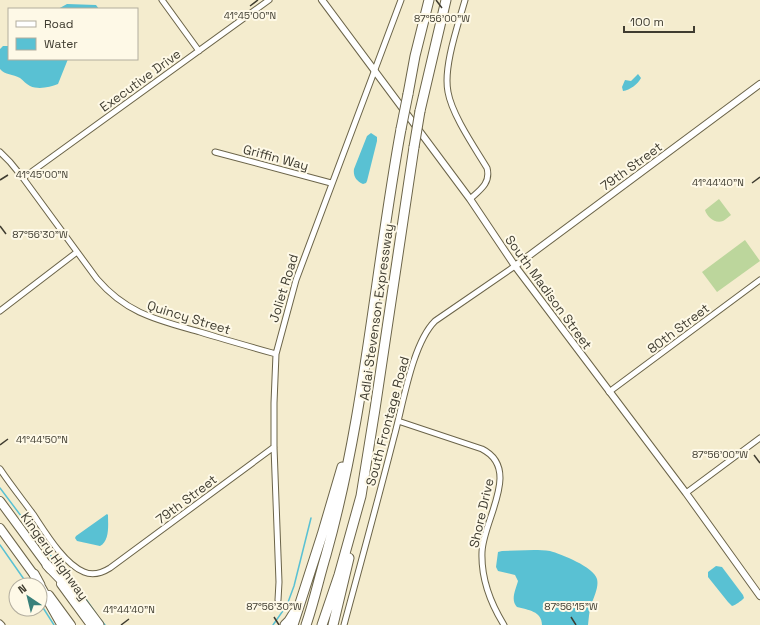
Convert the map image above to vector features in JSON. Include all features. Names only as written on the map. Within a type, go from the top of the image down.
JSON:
[{"type":"highway","name":"Adlai Stevenson Expressway","points":[[306,625],[338,510],[353,436],[401,129],[415,56],[429,0]]},
{"type":"highway","name":"Adlai Stevenson Expressway","points":[[322,625],[339,574],[361,496],[420,111],[446,0]]},
{"type":"highway","points":[[293,625],[322,535],[345,452],[353,436]]},
{"type":"highway","points":[[333,625],[356,533],[361,496]]},
{"type":"highway","name":"Kingery Highway","points":[[0,501],[91,625]]},
{"type":"highway","points":[[0,528],[71,625]]},
{"type":"highway","points":[[47,565],[78,597],[99,625]]},
{"type":"highway","points":[[285,625],[289,621],[301,599]]},
{"type":"highway","points":[[48,600],[62,625]]},
{"type":"street","points":[[162,0],[199,51]]},
{"type":"street","name":"Executive Drive","points":[[23,178],[269,0]]},
{"type":"street","name":"South Madison Street","points":[[322,0],[470,199],[515,266],[686,493],[760,596]]},
{"type":"street","name":"Joliet Road","points":[[278,600],[279,582],[274,447],[276,354],[296,280],[331,183],[401,0]]},
{"type":"street","points":[[465,0],[450,59],[446,82],[450,102],[489,174],[486,184],[470,199]]},
{"type":"street","name":"79th Street","points":[[515,266],[760,84]]},
{"type":"street","name":"Quincy Street","points":[[0,152],[23,178],[107,290],[121,302],[136,311],[162,322],[276,354]]},
{"type":"street","name":"Griffin Way","points":[[215,152],[331,183]]},
{"type":"street","points":[[0,311],[77,252]]},
{"type":"street","name":"South Frontage Road","points":[[344,625],[414,360],[423,336],[435,321],[515,266]]},
{"type":"street","name":"80th Street","points":[[609,392],[760,280]]},
{"type":"street","name":"Shore Drive","points":[[398,421],[482,449],[490,454],[498,463],[501,484],[483,540],[482,555],[487,588],[504,625]]},
{"type":"street","points":[[686,493],[760,438]]},
{"type":"street","name":"79th Street","points":[[0,469],[50,539],[74,566],[85,573],[90,574],[100,573],[110,568],[274,447]]},
{"type":"green space","points":[[719,199],[731,215],[724,221],[717,222],[708,215],[705,210]]},
{"type":"green space","points":[[745,240],[760,261],[717,292],[702,272]]},
{"type":"water","points":[[67,4],[96,5],[98,8],[60,8]]},
{"type":"water","points":[[3,46],[8,46],[8,60],[68,60],[58,84],[44,88],[37,88],[0,69],[0,49]]},
{"type":"water","points":[[638,74],[641,78],[638,82],[631,88],[623,91],[622,87],[625,80],[631,81]]},
{"type":"water","points":[[371,133],[377,137],[377,141],[367,181],[363,184],[356,178],[354,169],[367,136]]},
{"type":"water","points":[[107,514],[108,532],[103,544],[100,546],[77,541],[75,538],[76,536]]},
{"type":"water","points":[[534,550],[550,551],[562,555],[584,566],[595,574],[597,585],[590,608],[588,625],[542,625],[540,617],[537,614],[530,610],[517,607],[514,601],[514,594],[518,581],[515,575],[498,571],[496,567],[498,552]]},
{"type":"water","points":[[716,566],[722,567],[743,595],[744,598],[735,605],[732,606],[728,602],[708,577],[708,572]]},
{"type":"waterway","points":[[0,488],[76,589]]},
{"type":"waterway","points":[[273,625],[287,605],[294,586],[311,518]]},
{"type":"waterway","points":[[0,545],[22,577]]},
{"type":"waterway","points":[[81,594],[97,615]]},
{"type":"waterway","points":[[48,616],[54,625]]},
{"type":"waterway","points":[[100,619],[105,625]]}]
